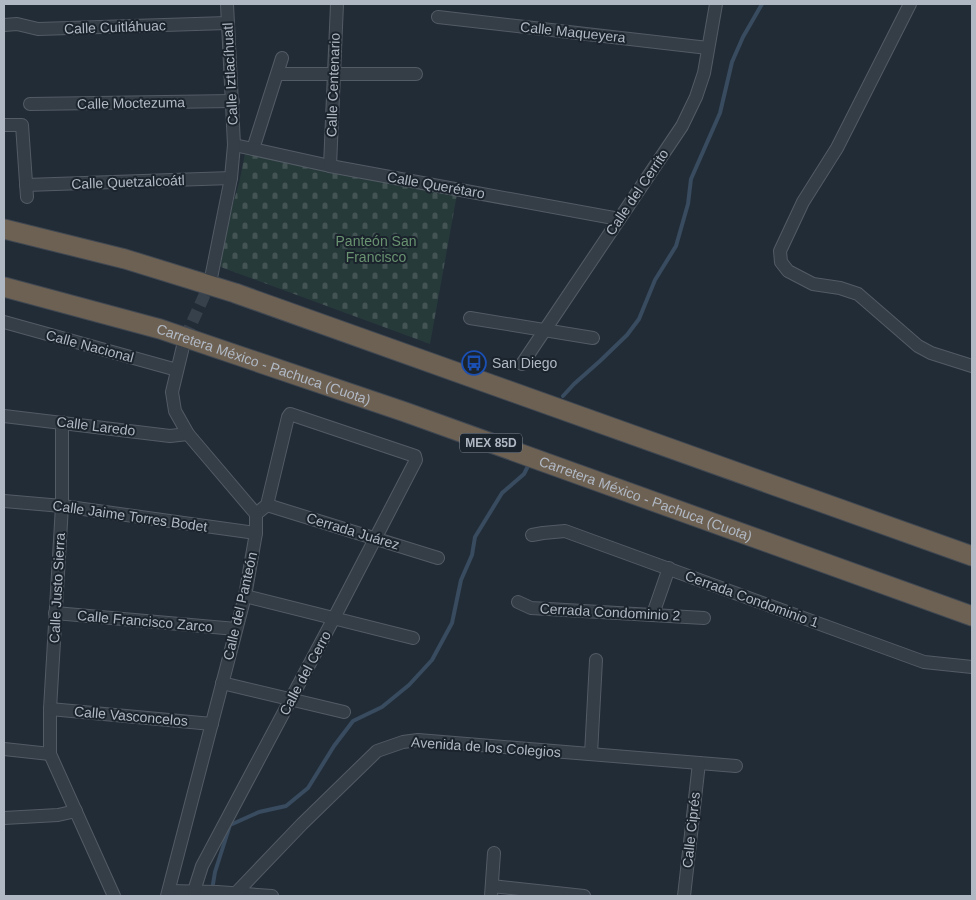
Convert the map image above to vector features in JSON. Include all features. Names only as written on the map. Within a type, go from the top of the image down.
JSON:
[{"type":"highway","points":[[4,229],[125,259],[235,293],[972,556]]},
{"type":"highway","name":"Carretera México - Pachuca (Cuota)","points":[[4,287],[160,329],[348,393],[972,616]]},
{"type":"street","name":"Calle Iztlacíhuatl","points":[[210,284],[231,178],[234,145],[227,4]]},
{"type":"street","name":"Calle Centenario","points":[[330,166],[337,4]]},
{"type":"street","name":"Calle del Cerrito","points":[[522,364],[682,126],[696,97],[704,73],[716,4]]},
{"type":"street","points":[[910,4],[837,148],[803,202],[780,251],[781,262],[788,271],[813,284],[840,288],[858,294],[918,346],[931,353],[972,366]]},
{"type":"street","name":"Calle Maqueyera","points":[[438,17],[708,48]]},
{"type":"street","name":"Calle Cuitláhuac","points":[[4,25],[16,24],[38,29],[227,24]]},
{"type":"street","points":[[253,149],[282,58]]},
{"type":"street","points":[[278,74],[416,74]]},
{"type":"street","name":"Calle Moctezuma","points":[[30,104],[233,101]]},
{"type":"street","name":"Calle Quetzalcoátl","points":[[4,125],[22,125],[26,191],[231,178]]},
{"type":"street","name":"Calle Querétaro","points":[[234,145],[330,166],[619,219]]},
{"type":"street","points":[[470,318],[594,338]]},
{"type":"street","name":"Calle Nacional","points":[[4,322],[177,370]]},
{"type":"street","points":[[185,338],[172,392],[175,411],[188,434],[256,514],[267,505]]},
{"type":"street","name":"Calle del Cerro","points":[[206,891],[202,866],[334,618],[416,460],[415,456],[290,414],[267,505]]},
{"type":"street","name":"Calle Laredo","points":[[4,416],[170,436],[188,434]]},
{"type":"street","name":"Calle Justo Sierra","points":[[50,754],[50,709],[62,506],[62,422]]},
{"type":"street","name":"Calle Jaime Torres Bodet","points":[[4,501],[62,506],[256,533]]},
{"type":"street","name":"Cerrada Juárez","points":[[267,505],[438,558]]},
{"type":"street","name":"Calle del Panteón","points":[[168,893],[245,596],[256,533],[256,514]]},
{"type":"street","name":"Cerrada Condominio 1","points":[[532,536],[566,531],[924,662],[972,668]]},
{"type":"street","points":[[653,614],[669,568]]},
{"type":"street","points":[[245,596],[413,638]]},
{"type":"street","name":"Cerrada Condominio 2","points":[[518,602],[531,608],[704,618]]},
{"type":"street","name":"Calle Francisco Zarco","points":[[55,614],[236,629]]},
{"type":"street","points":[[591,754],[596,660]]},
{"type":"street","points":[[222,683],[344,712]]},
{"type":"street","name":"Calle Vasconcelos","points":[[50,709],[212,724]]},
{"type":"street","name":"Avenida de los Colegios","points":[[236,893],[302,824],[377,751],[404,742],[418,740],[736,766]]},
{"type":"street","points":[[4,749],[50,754],[114,896]]},
{"type":"street","name":"Calle Ciprés","points":[[684,896],[699,763]]},
{"type":"street","points":[[4,818],[58,815],[76,811]]},
{"type":"street","points":[[494,853],[492,891],[584,896]]},
{"type":"street","points":[[168,893],[206,891],[272,896]]},
{"type":"green space","name":"Panteón San Francisco","points":[[246,149],[457,194],[430,344],[215,265],[239,183]]},
{"type":"waterway","points":[[563,396],[627,335],[639,319],[655,280],[676,246],[688,204],[691,179],[720,113],[732,62],[743,37],[762,4]]},
{"type":"waterway","points":[[212,890],[215,872],[230,825],[259,812],[286,806],[308,788],[334,746],[353,721],[382,707],[409,685],[432,660],[452,623],[461,580],[472,555],[475,537],[502,493],[524,474],[530,462]]},
{"type":"tunnel","points":[[185,338],[210,283]]},
{"type":"place","name":"San Diego","points":[[474,363]]}]
